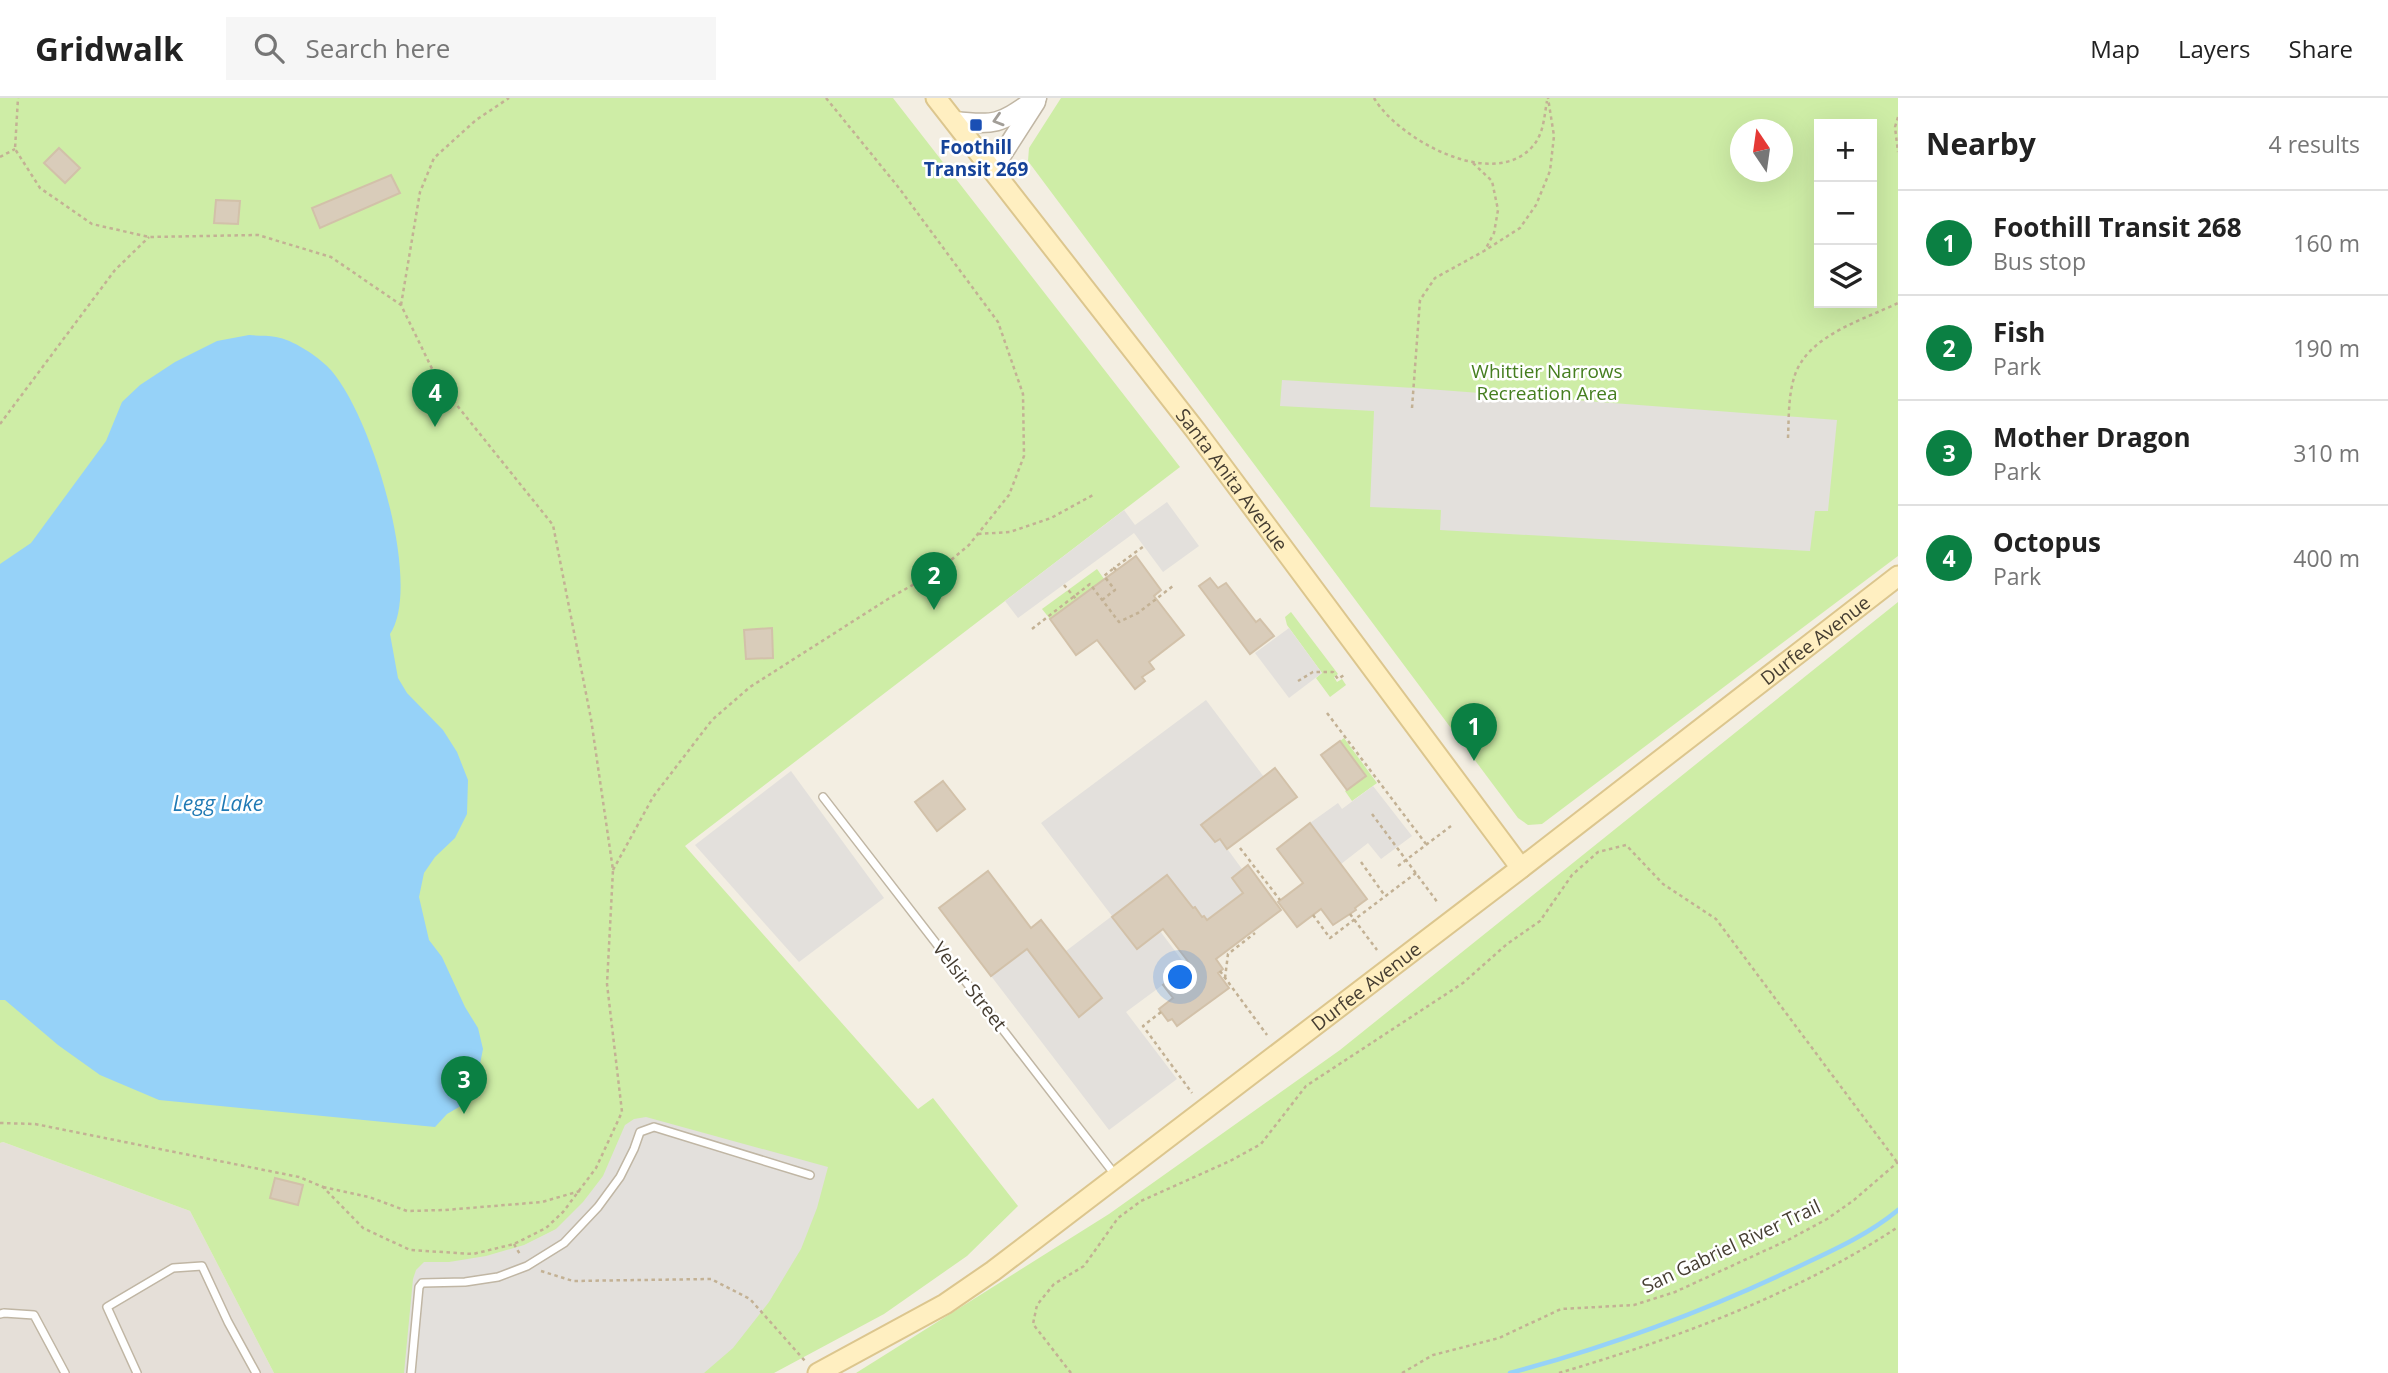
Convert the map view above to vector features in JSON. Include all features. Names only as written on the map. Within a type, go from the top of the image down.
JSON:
[{"type":"main road","name":"Santa Anita Avenue","points":[[936,98],[1196,432],[1521,868]]},
{"type":"main road","name":"Durfee Avenue","points":[[815,1370],[945,1304],[1034,1241],[1115,1176],[1521,868],[1898,576]]},
{"type":"street","points":[[954,121],[985,124],[1005,120],[1038,98]]},
{"type":"street","points":[[993,169],[1038,98]]},
{"type":"lane","name":"Velsir Street","points":[[823,797],[1115,1176]]},
{"type":"lane","points":[[411,1373],[419,1287],[422,1283],[465,1282],[498,1277],[527,1266],[564,1243],[620,1177],[635,1149],[640,1132],[645,1129],[654,1127],[810,1175]]},
{"type":"lane","points":[[137,1373],[107,1307],[173,1268],[202,1266],[256,1373]]},
{"type":"lane","points":[[0,1314],[4,1312],[34,1315],[65,1373]]},
{"type":"path","points":[[18,98],[15,149],[40,188],[92,224],[149,237],[258,235],[331,257],[401,305],[439,383],[553,525],[591,719],[613,870],[607,985],[622,1112],[596,1168],[563,1212],[546,1228],[514,1244],[473,1254],[410,1250],[363,1227],[323,1187]]},
{"type":"path","points":[[401,305],[420,192],[433,158],[476,120],[509,98]]},
{"type":"path","points":[[613,870],[653,797],[712,720],[750,687],[888,599],[939,570],[969,545],[1009,495],[1024,456],[1023,394],[998,322],[899,188],[826,98]]},
{"type":"path","points":[[1374,98],[1402,129],[1439,151],[1492,166],[1511,161],[1532,148],[1543,128],[1547,98]]},
{"type":"path","points":[[1412,408],[1420,300],[1435,278],[1520,228],[1536,205],[1550,171],[1554,136],[1547,98]]},
{"type":"path","points":[[1898,117],[1895,127],[1898,152]]},
{"type":"path","points":[[0,157],[15,149]]},
{"type":"path","points":[[1471,161],[1492,181],[1498,211],[1494,233],[1485,251]]},
{"type":"path","points":[[0,424],[115,270],[149,237]]},
{"type":"path","points":[[1788,438],[1790,394],[1796,372],[1812,348],[1838,332],[1898,303]]},
{"type":"path","points":[[978,534],[1010,532],[1051,517],[1093,495]]},
{"type":"path","points":[[1101,599],[1115,590],[1104,576],[1144,546]]},
{"type":"path","points":[[1064,584],[1075,597]]},
{"type":"path","points":[[1032,629],[1090,584],[1119,622],[1140,611],[1173,586]]},
{"type":"path","points":[[1154,596],[1160,596]]},
{"type":"path","points":[[1140,611],[1142,605]]},
{"type":"path","points":[[1298,681],[1313,672],[1333,672],[1338,679],[1344,675]]},
{"type":"path","points":[[1327,713],[1426,844]]},
{"type":"path","points":[[1361,769],[1366,765]]},
{"type":"path","points":[[1372,814],[1437,903]]},
{"type":"path","points":[[1398,866],[1451,826]]},
{"type":"path","points":[[1071,1373],[1033,1324],[1037,1305],[1054,1284],[1084,1266],[1118,1218],[1141,1201],[1261,1144],[1306,1087],[1463,983],[1507,944],[1541,920],[1572,875],[1598,852],[1626,845],[1663,884],[1716,919],[1898,1162]]},
{"type":"path","points":[[1240,848],[1280,900]]},
{"type":"path","points":[[1361,862],[1385,896]]},
{"type":"path","points":[[1313,915],[1330,938],[1416,873]]},
{"type":"path","points":[[1350,914],[1377,950]]},
{"type":"path","points":[[1225,978],[1228,954],[1255,933]]},
{"type":"path","points":[[1220,971],[1267,1035]]},
{"type":"path","points":[[1161,1012],[1143,1026],[1192,1093]]},
{"type":"path","points":[[0,1123],[35,1124],[299,1177],[323,1187],[369,1197],[407,1211],[542,1202],[580,1191]]},
{"type":"path","name":"San Gabriel River Trail","points":[[1402,1373],[1433,1355],[1499,1338],[1561,1309],[1634,1305],[1675,1292],[1827,1219],[1898,1162]]},
{"type":"path","points":[[1559,1373],[1641,1348],[1788,1290],[1865,1249],[1898,1227]]},
{"type":"path","points":[[514,1244],[527,1266],[573,1281],[710,1279],[750,1299],[815,1370]]},
{"type":"shaded area","points":[[1282,380],[1837,420],[1828,511],[1815,511],[1810,551],[1440,530],[1441,510],[1370,507],[1374,411],[1280,406]]},
{"type":"shaded area","points":[[1167,502],[1199,546],[1163,572],[1134,533],[1018,618],[1005,601],[1124,510],[1135,525]]},
{"type":"shaded area","points":[[1289,628],[1322,673],[1289,698],[1255,653]]},
{"type":"shaded area","points":[[1206,700],[1264,777],[1207,821],[1242,869],[1232,878],[1245,895],[1213,919],[1211,917],[1207,920],[1193,908],[1167,875],[1112,917],[1137,949],[1160,931],[1187,967],[1126,1012],[1177,1079],[1109,1130],[991,976],[1027,949],[1078,1016],[1101,998],[1066,951],[1112,916],[1041,823]]},
{"type":"shaded area","points":[[791,771],[884,898],[799,962],[695,845]]},
{"type":"shaded area","points":[[1373,786],[1412,836],[1381,859],[1368,843],[1341,864],[1310,823],[1338,803],[1342,809]]},
{"type":"shaded area","points":[[646,1117],[828,1167],[817,1208],[801,1249],[769,1302],[733,1348],[704,1373],[404,1373],[416,1270],[424,1262],[449,1262],[486,1256],[524,1245],[556,1229],[583,1202],[603,1176],[625,1125],[634,1119]]},
{"type":"shaded area","points":[[0,1143],[190,1211],[274,1373],[0,1373]]},
{"type":"green space","points":[[0,98],[893,98],[1180,467],[685,846],[918,1109],[933,1098],[1018,1206],[967,1256],[884,1314],[774,1373],[274,1373],[190,1211],[0,1143]]},
{"type":"green space","name":"Whittier Narrows Recreation Area","points":[[1061,98],[1898,98],[1898,556],[1542,824],[1528,825],[1518,818],[1028,161],[1029,148]]},
{"type":"green space","points":[[1097,569],[1109,586],[1096,595],[1091,589],[1050,619],[1042,609]]},
{"type":"green space","points":[[1898,602],[1898,1373],[856,1373],[1109,1214],[1340,1050]]},
{"type":"green space","points":[[1291,612],[1338,674],[1334,677],[1337,682],[1342,679],[1346,685],[1330,697],[1316,678],[1322,673],[1287,625],[1285,617]]},
{"type":"green space","points":[[1344,738],[1377,783],[1352,801],[1345,791],[1366,775],[1340,741]]},
{"type":"water","name":"Legg Lake","points":[[249,335],[283,339],[316,357],[327,366],[343,387],[359,418],[387,496],[396,538],[400,577],[399,610],[390,634],[398,678],[407,693],[443,730],[457,752],[468,780],[467,814],[455,838],[435,857],[424,873],[419,897],[429,940],[442,957],[478,1028],[483,1049],[473,1099],[447,1114],[435,1127],[159,1100],[100,1075],[58,1045],[5,1000],[0,1000],[0,564],[31,543],[106,441],[122,402],[140,385],[175,362],[217,341]]},
{"type":"building","points":[[59,148],[80,168],[65,183],[44,163]]},
{"type":"building","points":[[391,175],[400,193],[320,228],[312,208]]},
{"type":"building","points":[[216,200],[240,201],[238,224],[214,223]]},
{"type":"building","points":[[1136,556],[1161,590],[1154,596],[1184,635],[1149,662],[1154,669],[1142,677],[1145,681],[1135,689],[1097,640],[1076,655],[1050,619]]},
{"type":"building","points":[[1210,578],[1218,588],[1226,583],[1256,622],[1260,619],[1274,636],[1250,654],[1199,586]]},
{"type":"building","points":[[772,628],[773,658],[746,659],[744,630]]},
{"type":"building","points":[[1340,741],[1366,776],[1347,790],[1321,755]]},
{"type":"building","points":[[1275,768],[1297,797],[1227,849],[1220,839],[1215,842],[1201,825]]},
{"type":"building","points":[[943,781],[965,809],[937,831],[915,802]]},
{"type":"building","points":[[1310,823],[1367,899],[1333,925],[1321,909],[1297,927],[1278,902],[1303,883],[1277,849]]},
{"type":"building","points":[[1248,865],[1281,910],[1216,959],[1223,969],[1218,973],[1229,988],[1177,1026],[1172,1019],[1168,1021],[1159,1009],[1173,998],[1163,985],[1190,964],[1163,929],[1137,949],[1112,917],[1167,875],[1193,908],[1207,920],[1243,893],[1232,878]]},
{"type":"building","points":[[988,871],[1031,928],[1041,920],[1102,998],[1079,1017],[1027,949],[991,976],[939,908]]},
{"type":"building","points":[[275,1178],[303,1185],[298,1205],[270,1198]]},
{"type":"waterway","points":[[1510,1373],[1618,1340],[1722,1301],[1846,1243],[1898,1210]]},
{"type":"place","name":"Foothill Transit 269","points":[[976,125]]},
{"type":"place","name":"Octopus","points":[[435,427]]},
{"type":"place","name":"Fish","points":[[934,610]]},
{"type":"place","name":"Foothill Transit 268","points":[[1474,761]]},
{"type":"place","name":"Mother Dragon","points":[[464,1114]]}]
